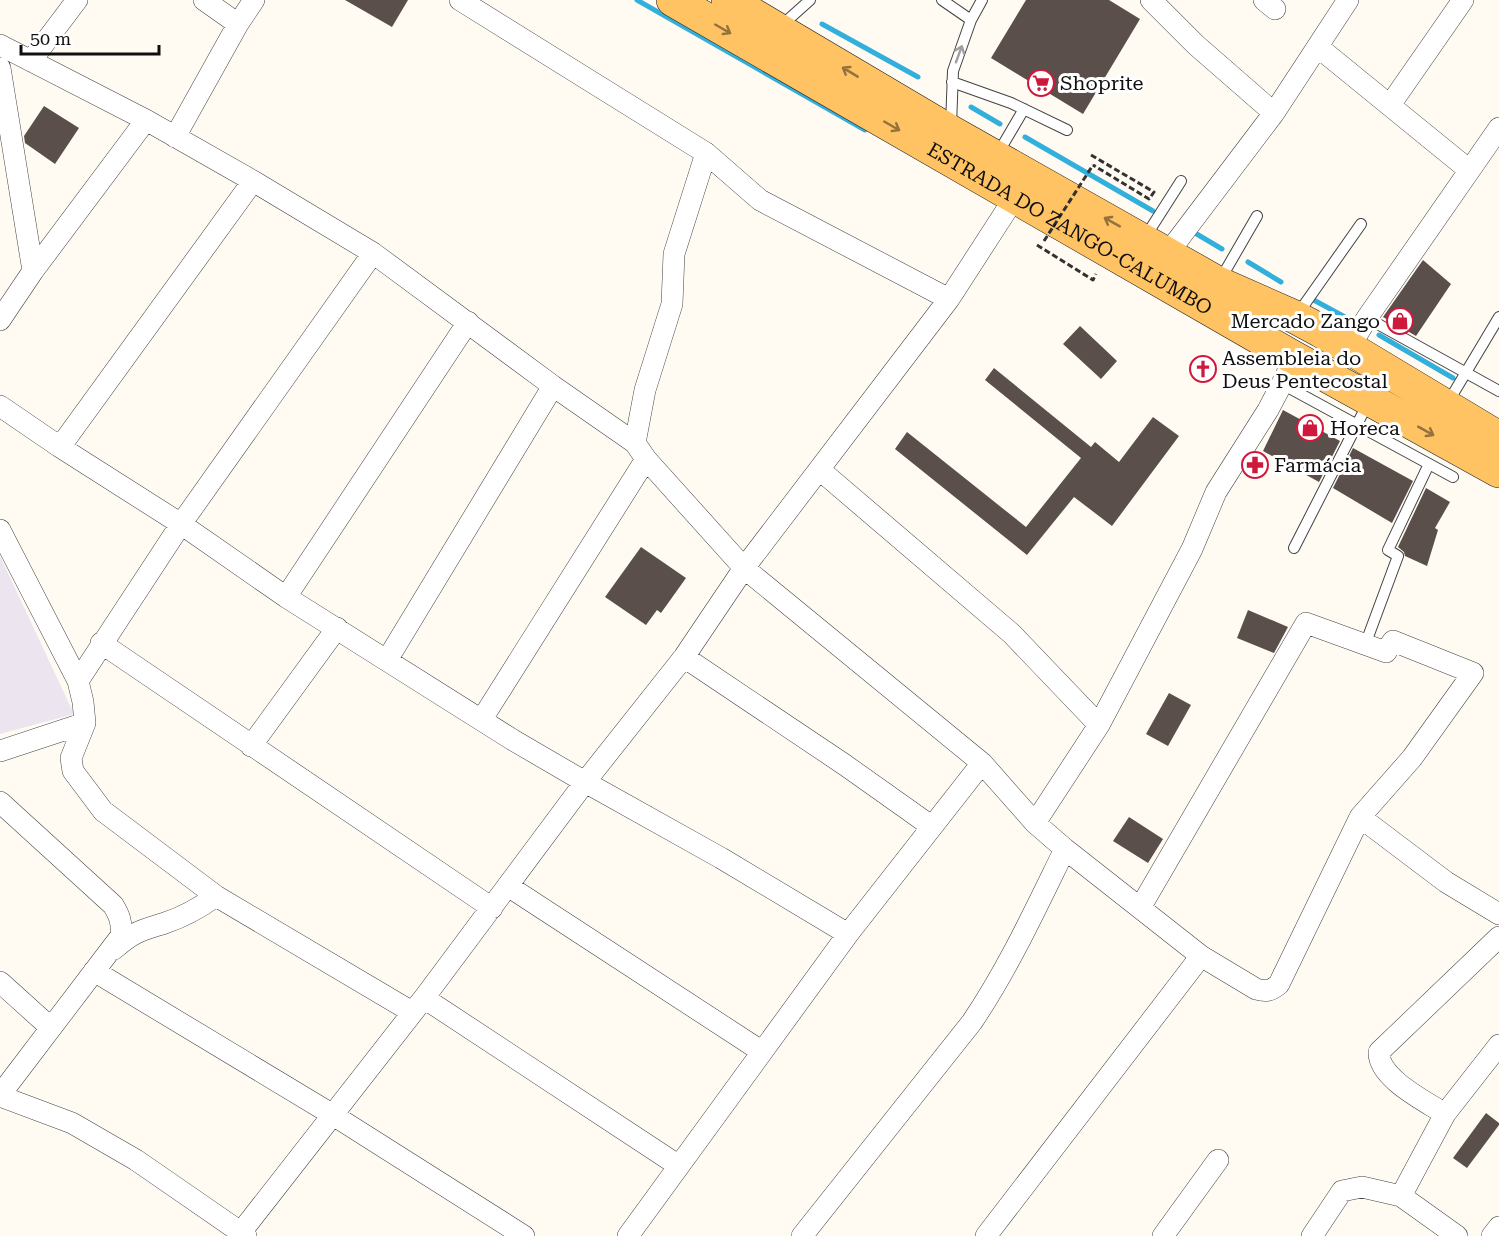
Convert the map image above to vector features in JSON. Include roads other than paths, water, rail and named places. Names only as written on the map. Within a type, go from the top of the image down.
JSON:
[{"type":"main road","name":"ESTRADA DO ZANGO-CALUMBO","points":[[673,0],[1015,197],[1286,370],[1364,412],[1499,471]]},
{"type":"main road","name":"ESTRADA DO ZANGO-CALUMBO","points":[[728,0],[768,15],[951,132],[1218,283],[1295,317],[1499,438]]},
{"type":"street","points":[[31,61],[77,0]]},
{"type":"street","points":[[204,0],[238,24]]},
{"type":"street","points":[[175,137],[238,24],[254,0]]},
{"type":"street","points":[[460,0],[706,153],[760,200],[949,299]]},
{"type":"street","points":[[1151,0],[1196,45],[1275,113]]},
{"type":"street","points":[[1156,246],[1275,113],[1348,0]]},
{"type":"street","points":[[1390,105],[1463,0]]},
{"type":"street","points":[[0,45],[146,120],[373,253],[640,451],[744,568],[982,763],[1035,823],[1065,849],[1140,908],[1202,956],[1256,989],[1265,992],[1279,984],[1360,817],[1412,758],[1473,673],[1393,641],[1386,652],[1306,623],[1140,908]]},
{"type":"street","points":[[1318,47],[1469,170]]},
{"type":"street","points":[[0,68],[33,271]]},
{"type":"street","points":[[0,320],[33,271],[146,120]]},
{"type":"street","points":[[1349,348],[1367,318],[1499,128]]},
{"type":"street","points":[[482,719],[640,451],[645,390],[672,304],[674,254],[706,153]]},
{"type":"street","points":[[60,447],[253,181]]},
{"type":"street","points":[[0,802],[113,905],[122,924],[121,936],[0,1096],[72,1123],[136,1160],[241,1235],[492,908],[585,782],[684,657],[744,568],[949,299],[1015,197]]},
{"type":"street","points":[[78,681],[181,524],[373,253]]},
{"type":"street","points":[[286,597],[468,322]]},
{"type":"street","points":[[1035,823],[1099,725],[1192,549],[1216,492],[1257,428],[1286,370]]},
{"type":"street","points":[[387,660],[553,386]]},
{"type":"street","points":[[0,406],[181,524],[286,597],[387,660],[585,782],[721,858],[848,934]]},
{"type":"street","points":[[820,470],[1011,634],[1099,725]]},
{"type":"street","points":[[0,530],[78,681],[85,723],[71,758],[74,771],[103,811],[216,896],[418,1005],[679,1166]]},
{"type":"street","points":[[251,746],[337,628]]},
{"type":"street","points":[[101,643],[492,908]]},
{"type":"street","points":[[684,657],[931,826]]},
{"type":"street","points":[[0,751],[85,723]]},
{"type":"street","points":[[628,1236],[848,934],[982,763]]},
{"type":"street","points":[[1360,817],[1446,882],[1499,914]]},
{"type":"street","points":[[802,1236],[972,1022],[1013,956],[1065,849]]},
{"type":"street","points":[[508,886],[761,1051]]},
{"type":"street","points":[[100,963],[129,936],[141,929],[166,923],[200,907],[216,896]]},
{"type":"street","points":[[1445,1114],[1390,1078],[1379,1060],[1379,1052],[1499,937]]},
{"type":"street","points":[[986,1236],[1202,956]]},
{"type":"street","points":[[100,963],[524,1236]]},
{"type":"street","points":[[0,982],[51,1028]]},
{"type":"street","points":[[1401,1196],[1445,1114],[1499,1045]]},
{"type":"street","points":[[1163,1236],[1218,1160]]},
{"type":"street","points":[[1312,1236],[1342,1191],[1362,1187],[1401,1196],[1457,1236]]},
{"type":"street","points":[[1492,1236],[1499,1227]]},
{"type":"lane","points":[[768,15],[798,13],[810,0]]},
{"type":"lane","points":[[942,0],[971,20]]},
{"type":"lane","points":[[951,132],[953,71],[971,20],[982,0]]},
{"type":"lane","points":[[952,82],[1024,109],[1067,130]]},
{"type":"lane","points":[[996,156],[1024,109]]},
{"type":"lane","points":[[1156,246],[1181,181]]},
{"type":"lane","points":[[1218,283],[1257,216]]},
{"type":"lane","points":[[1295,317],[1360,224]]},
{"type":"lane","points":[[1445,407],[1499,317]]},
{"type":"lane","points":[[1367,318],[1499,391]]},
{"type":"lane","points":[[1294,548],[1364,412],[1430,464],[1453,477]]},
{"type":"lane","points":[[1365,645],[1398,556],[1388,550],[1430,464]]},
{"type":"waterway","points":[[637,0],[865,130]]},
{"type":"waterway","points":[[822,24],[918,77]]},
{"type":"waterway","points":[[971,107],[1000,124]]},
{"type":"waterway","points":[[1025,137],[1153,211]]},
{"type":"waterway","points":[[1195,233],[1222,249]]},
{"type":"waterway","points":[[1248,262],[1281,282]]},
{"type":"waterway","points":[[1310,298],[1345,317]]},
{"type":"waterway","points":[[1379,335],[1453,378]]},
{"type":"place","name":"Shoprite","points":[[1041,83]]},
{"type":"place","name":"Mercado Zango","points":[[1400,321]]},
{"type":"place","name":"Assembleia do Deus Pentecostal","points":[[1203,369]]},
{"type":"place","name":"Horeca","points":[[1310,428]]},
{"type":"place","name":"Farmácia","points":[[1255,465]]}]
